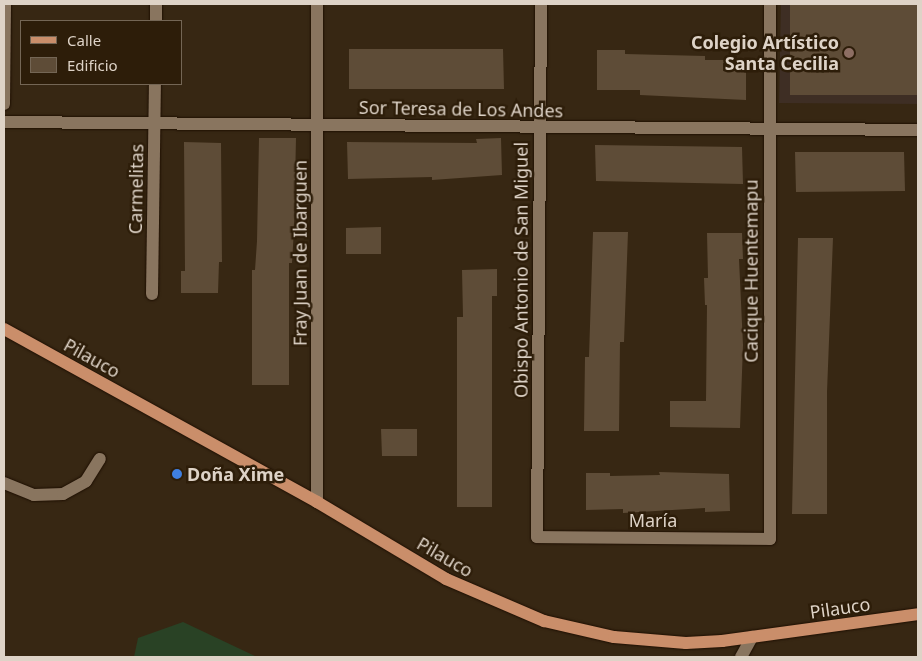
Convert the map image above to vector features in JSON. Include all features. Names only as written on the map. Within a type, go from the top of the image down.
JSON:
[{"type":"main road","name":"Pilauco","points":[[4,329],[317,502],[446,579],[478,595],[544,621],[614,637],[686,642],[752,637],[918,614]]},
{"type":"street","points":[[4,104],[5,4]]},
{"type":"street","points":[[156,4],[156,20]]},
{"type":"street","name":"Fray Juan de Ibarguen","points":[[317,4],[317,502]]},
{"type":"street","name":"Obispo Antonio de San Miguel","points":[[537,536],[541,4]]},
{"type":"street","name":"Cacique Huentemapu","points":[[770,4],[768,129],[770,538]]},
{"type":"street","name":"Carmelitas","points":[[152,294],[155,85]]},
{"type":"street","name":"Sor Teresa de Los Andes","points":[[4,122],[918,130]]},
{"type":"street","points":[[4,483],[34,495],[63,494],[86,481],[100,459]]},
{"type":"street","name":"María","points":[[537,536],[770,538]]},
{"type":"street","points":[[741,657],[752,637]]},
{"type":"shaded area","name":"Colegio Artístico Santa Cecilia","points":[[781,4],[918,4],[918,104],[779,103]]},
{"type":"green space","points":[[183,622],[257,657],[134,657],[138,638]]},
{"type":"building","name":"Colegio Artístico Santa Cecilia","points":[[790,4],[918,4],[918,95],[790,95]]},
{"type":"building","points":[[349,49],[503,49],[504,89],[349,89]]},
{"type":"building","points":[[597,50],[625,50],[625,54],[705,56],[705,60],[746,60],[746,100],[640,95],[640,90],[597,90]]},
{"type":"building","points":[[259,138],[296,138],[294,229],[292,263],[289,263],[289,385],[252,385],[252,270],[255,270],[257,241]]},
{"type":"building","points":[[501,138],[502,175],[432,180],[432,177],[348,179],[347,142],[477,143],[476,139]]},
{"type":"building","points":[[184,142],[221,143],[222,262],[219,262],[218,293],[181,293],[181,271],[185,271]]},
{"type":"building","points":[[595,145],[742,147],[743,184],[596,181]]},
{"type":"building","points":[[795,152],[904,152],[905,191],[796,192]]},
{"type":"building","points":[[381,227],[381,254],[346,254],[346,228]]},
{"type":"building","points":[[593,232],[628,232],[624,342],[620,342],[619,431],[584,431],[585,357],[589,357]]},
{"type":"building","points":[[707,233],[742,233],[743,259],[739,259],[743,345],[740,428],[670,427],[670,401],[706,401],[707,305],[705,305],[704,278],[708,278]]},
{"type":"building","points":[[798,238],[833,238],[827,392],[827,514],[792,514]]},
{"type":"building","points":[[497,269],[497,296],[492,296],[492,507],[457,507],[457,317],[463,317],[462,270]]},
{"type":"building","points":[[381,429],[417,429],[417,456],[382,456]]},
{"type":"building","points":[[659,472],[729,474],[730,511],[705,512],[705,508],[623,513],[623,509],[586,510],[586,473],[610,473],[610,476],[660,475]]},
{"type":"place","name":"Colegio Artístico Santa Cecilia","points":[[849,53]]},
{"type":"place","name":"Doña Xime","points":[[177,474]]}]
